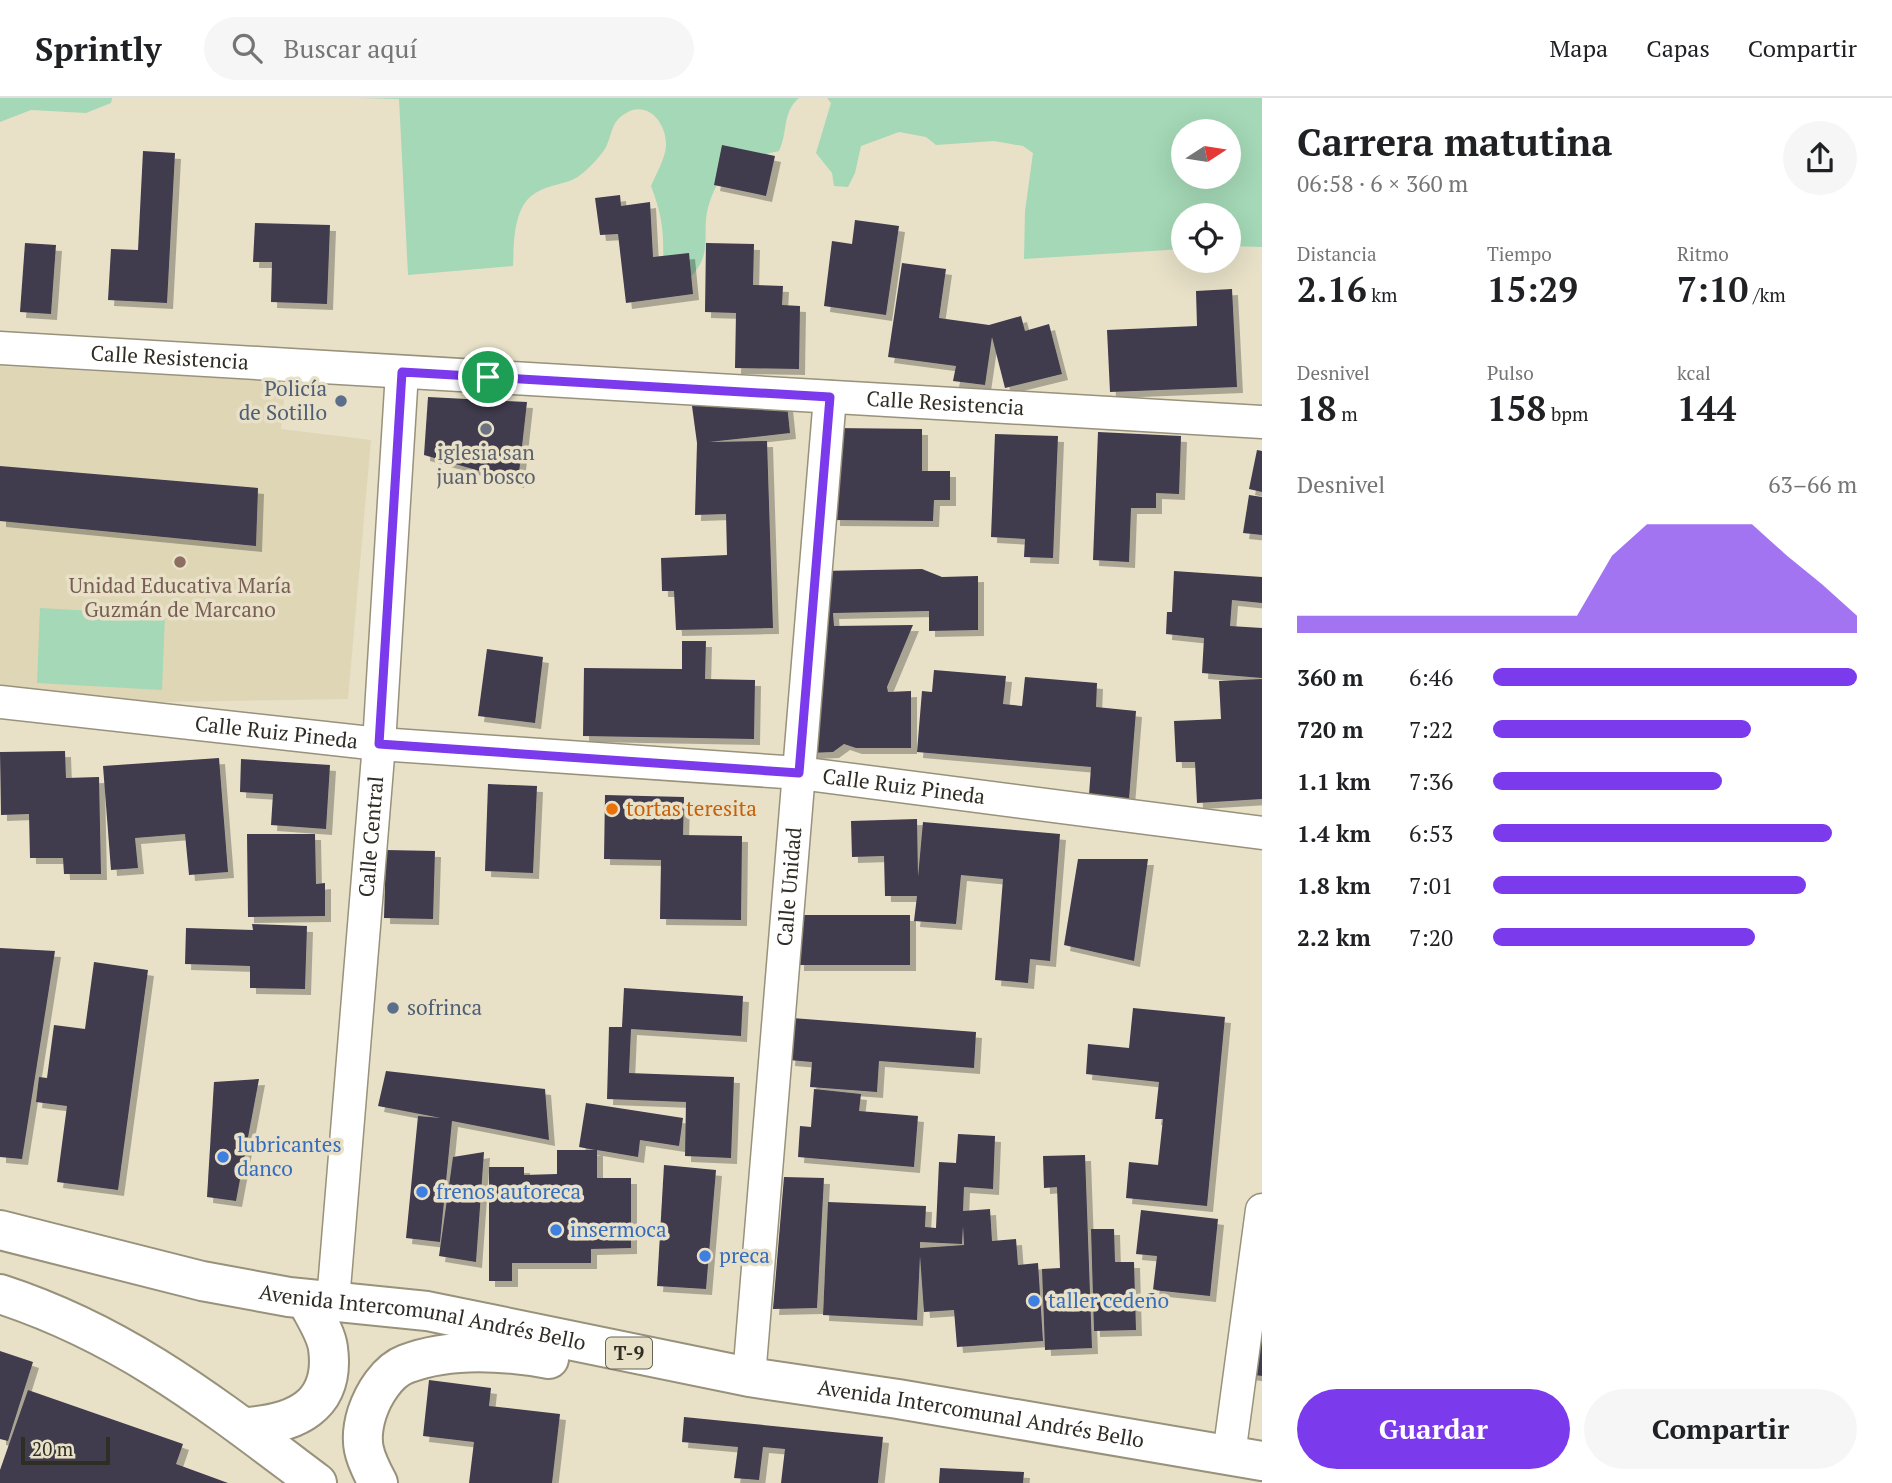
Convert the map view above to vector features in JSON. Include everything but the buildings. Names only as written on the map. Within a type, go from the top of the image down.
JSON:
[{"type":"highway","name":"Avenida Intercomunal Andrés Bello","points":[[0,1230],[202,1281],[320,1300],[427,1311],[749,1377],[1245,1458]]},
{"type":"highway","points":[[0,1294],[92,1330],[150,1361],[244,1427],[308,1480]]},
{"type":"highway","points":[[244,1427],[283,1423],[300,1415],[322,1392],[329,1374],[328,1345],[320,1300]]},
{"type":"highway","name":"T-9","points":[[379,1483],[367,1462],[361,1434],[370,1404],[386,1378],[404,1364],[473,1353],[519,1354],[601,1369],[687,1377],[749,1377]]},
{"type":"street","name":"Calle Resistencia","points":[[0,348],[1262,422]]},
{"type":"street","name":"Calle Central","points":[[320,1300],[379,744],[402,372]]},
{"type":"street","name":"Calle Unidad","points":[[749,1377],[830,397]]},
{"type":"street","name":"Calle Ruiz Pineda","points":[[0,702],[379,744],[799,773],[1262,833]]},
{"type":"street","points":[[1245,1458],[1262,1210]]},
{"type":"shaded area","name":"Unidad Educativa María Guzmán de Marcano","points":[[0,366],[286,382],[281,429],[371,440],[348,699],[107,703],[0,684]]},
{"type":"green space","points":[[0,98],[112,98],[111,103],[86,113],[31,110],[0,122]]},
{"type":"green space","points":[[357,98],[799,98],[790,110],[779,151],[766,154],[739,151],[722,176],[709,204],[705,251],[698,268],[690,278],[663,267],[662,226],[651,186],[664,156],[665,137],[654,115],[640,109],[631,110],[619,118],[604,151],[584,172],[570,181],[539,191],[528,199],[517,222],[513,266],[408,275],[399,99]]},
{"type":"green space","points":[[827,98],[1262,98],[1262,247],[1241,246],[1241,203],[1171,203],[1171,250],[1024,259],[1025,211],[1033,153],[1023,146],[994,141],[936,145],[926,137],[899,132],[861,146],[855,173],[848,187],[834,186],[832,173],[816,153],[831,103]]},
{"type":"green space","points":[[40,608],[165,615],[162,690],[37,683]]},
{"type":"place","name":"Policía de Sotillo","points":[[341,401]]},
{"type":"place","name":"iglesia san juan bosco","points":[[486,429]]},
{"type":"place","name":"Unidad Educativa María Guzmán de Marcano","points":[[180,562]]},
{"type":"place","name":"tortas teresita","points":[[612,809]]},
{"type":"place","name":"sofrinca","points":[[393,1008]]},
{"type":"place","name":"lubricantes danco","points":[[223,1157]]},
{"type":"place","name":"frenos autoreca","points":[[422,1192]]},
{"type":"place","name":"insermoca","points":[[556,1230]]},
{"type":"place","name":"preca","points":[[705,1256]]},
{"type":"place","name":"taller cedeño","points":[[1034,1301]]},
{"type":"route","points":[[402,372],[488,377],[830,397],[799,773],[379,744],[402,372]]}]
